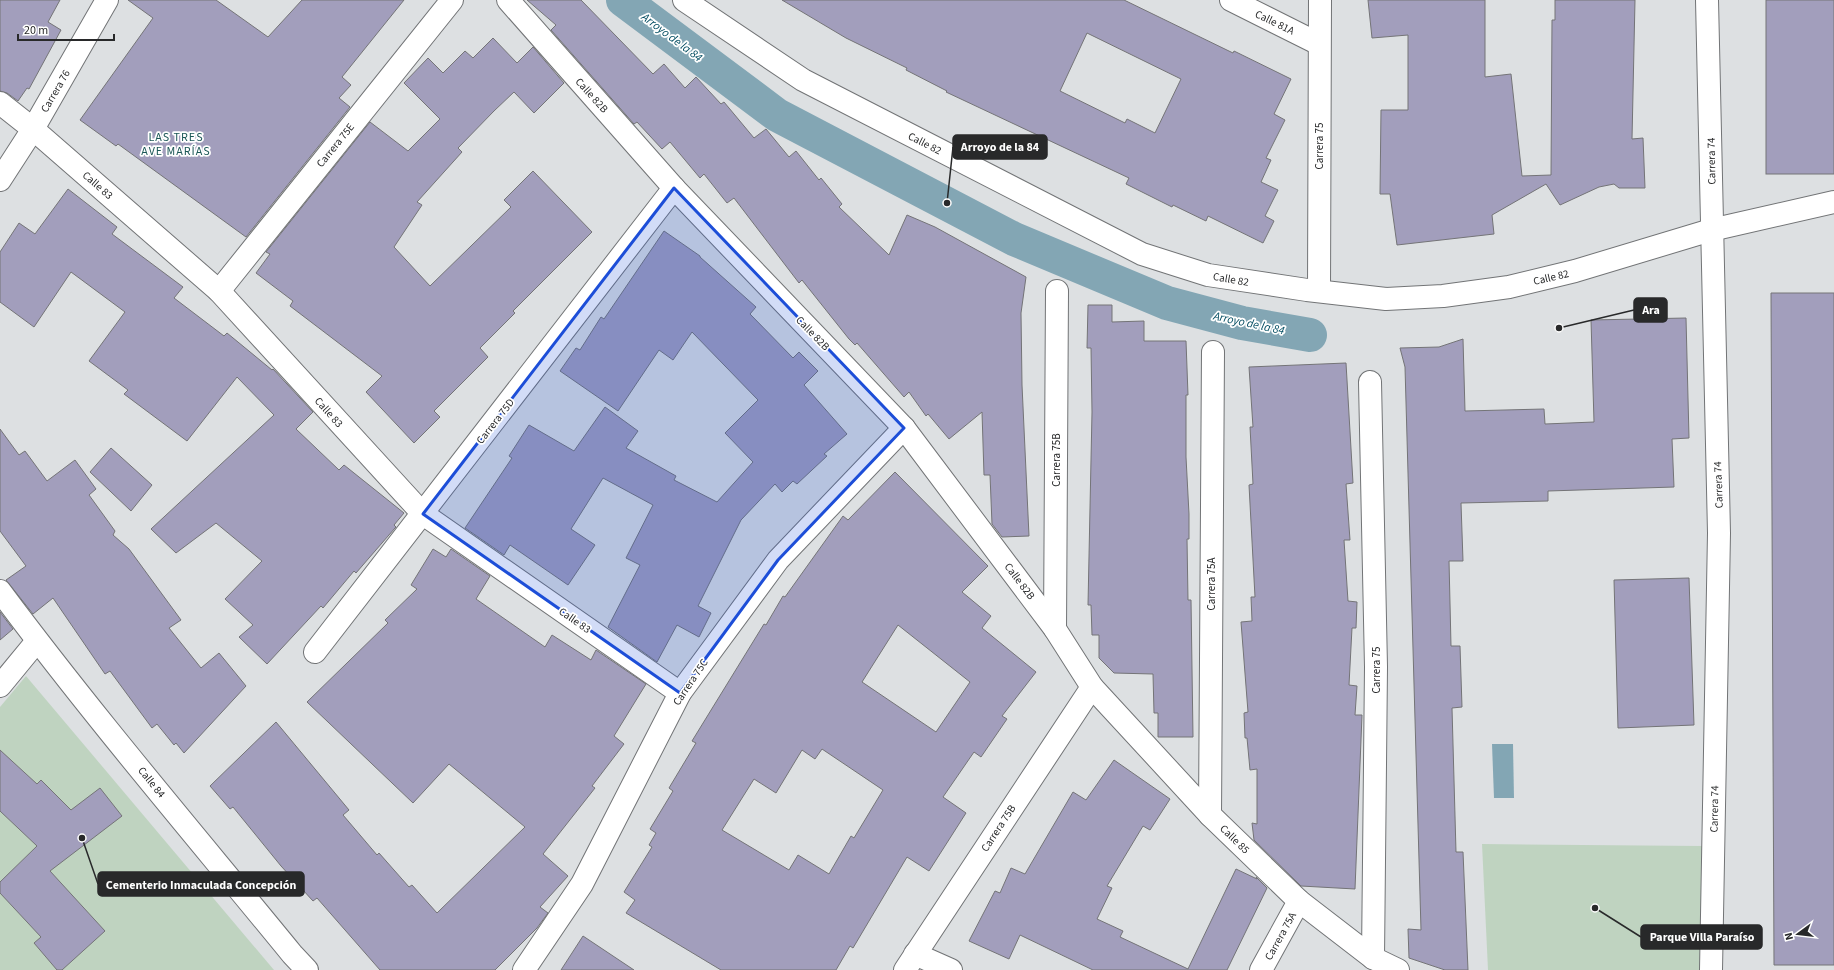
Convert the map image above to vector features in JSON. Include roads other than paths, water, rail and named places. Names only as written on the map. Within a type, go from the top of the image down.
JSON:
[{"type":"street","name":"Carrera 76","points":[[0,180],[33,129],[107,0]]},
{"type":"street","name":"Carrera 75E","points":[[219,291],[452,0]]},
{"type":"street","name":"Calle 82B","points":[[508,0],[674,188],[904,428],[1056,629],[1092,686]]},
{"type":"street","name":"Calle 82","points":[[684,0],[803,80],[1142,254],[1208,275],[1386,299],[1443,296],[1509,287],[1575,271],[1711,230],[1834,202]]},
{"type":"street","name":"Calle 81A","points":[[1230,0],[1319,44]]},
{"type":"street","name":"Carrera 75","points":[[1319,291],[1320,0]]},
{"type":"street","name":"Carrera 74","points":[[1707,0],[1719,533],[1711,970]]},
{"type":"street","name":"Calle 83","points":[[0,102],[219,291],[423,514],[680,693]]},
{"type":"street","name":"Carrera 75D","points":[[315,652],[674,188]]},
{"type":"street","name":"Carrera 75B","points":[[1056,629],[1057,291]]},
{"type":"street","name":"Carrera 75A","points":[[1210,815],[1213,352]]},
{"type":"street","name":"Carrera 75","points":[[1370,382],[1376,667],[1373,958]]},
{"type":"street","name":"Carrera 75C","points":[[524,970],[582,884],[680,693],[778,560],[904,428]]},
{"type":"street","name":"Calle 84","points":[[0,591],[37,641],[292,954],[307,970]]},
{"type":"street","points":[[0,686],[37,641]]},
{"type":"street","name":"Carrera 75B","points":[[910,962],[1092,686]]},
{"type":"street","name":"Calle 85","points":[[1092,686],[1210,815],[1299,901],[1373,958],[1398,970]]},
{"type":"street","name":"Carrera 75A","points":[[1261,970],[1299,901]]},
{"type":"street","points":[[910,962],[952,970]]},
{"type":"water","points":[[1492,744],[1513,744],[1514,798],[1494,798]]},
{"type":"waterway","name":"Arroyo de la 84","points":[[623,0],[777,115],[1014,239],[1167,303],[1242,323],[1310,335]]},
{"type":"place","name":"Arroyo de la 84","points":[[947,203]]},
{"type":"place","name":"Ara","points":[[1559,328]]},
{"type":"place","name":"Cementerio Inmaculada Concepción","points":[[82,838]]},
{"type":"place","name":"Parque Villa Paraíso","points":[[1595,908]]},
{"type":"district","name":"LAS TRES AVE MARÍAS","points":[[176,144]]}]
